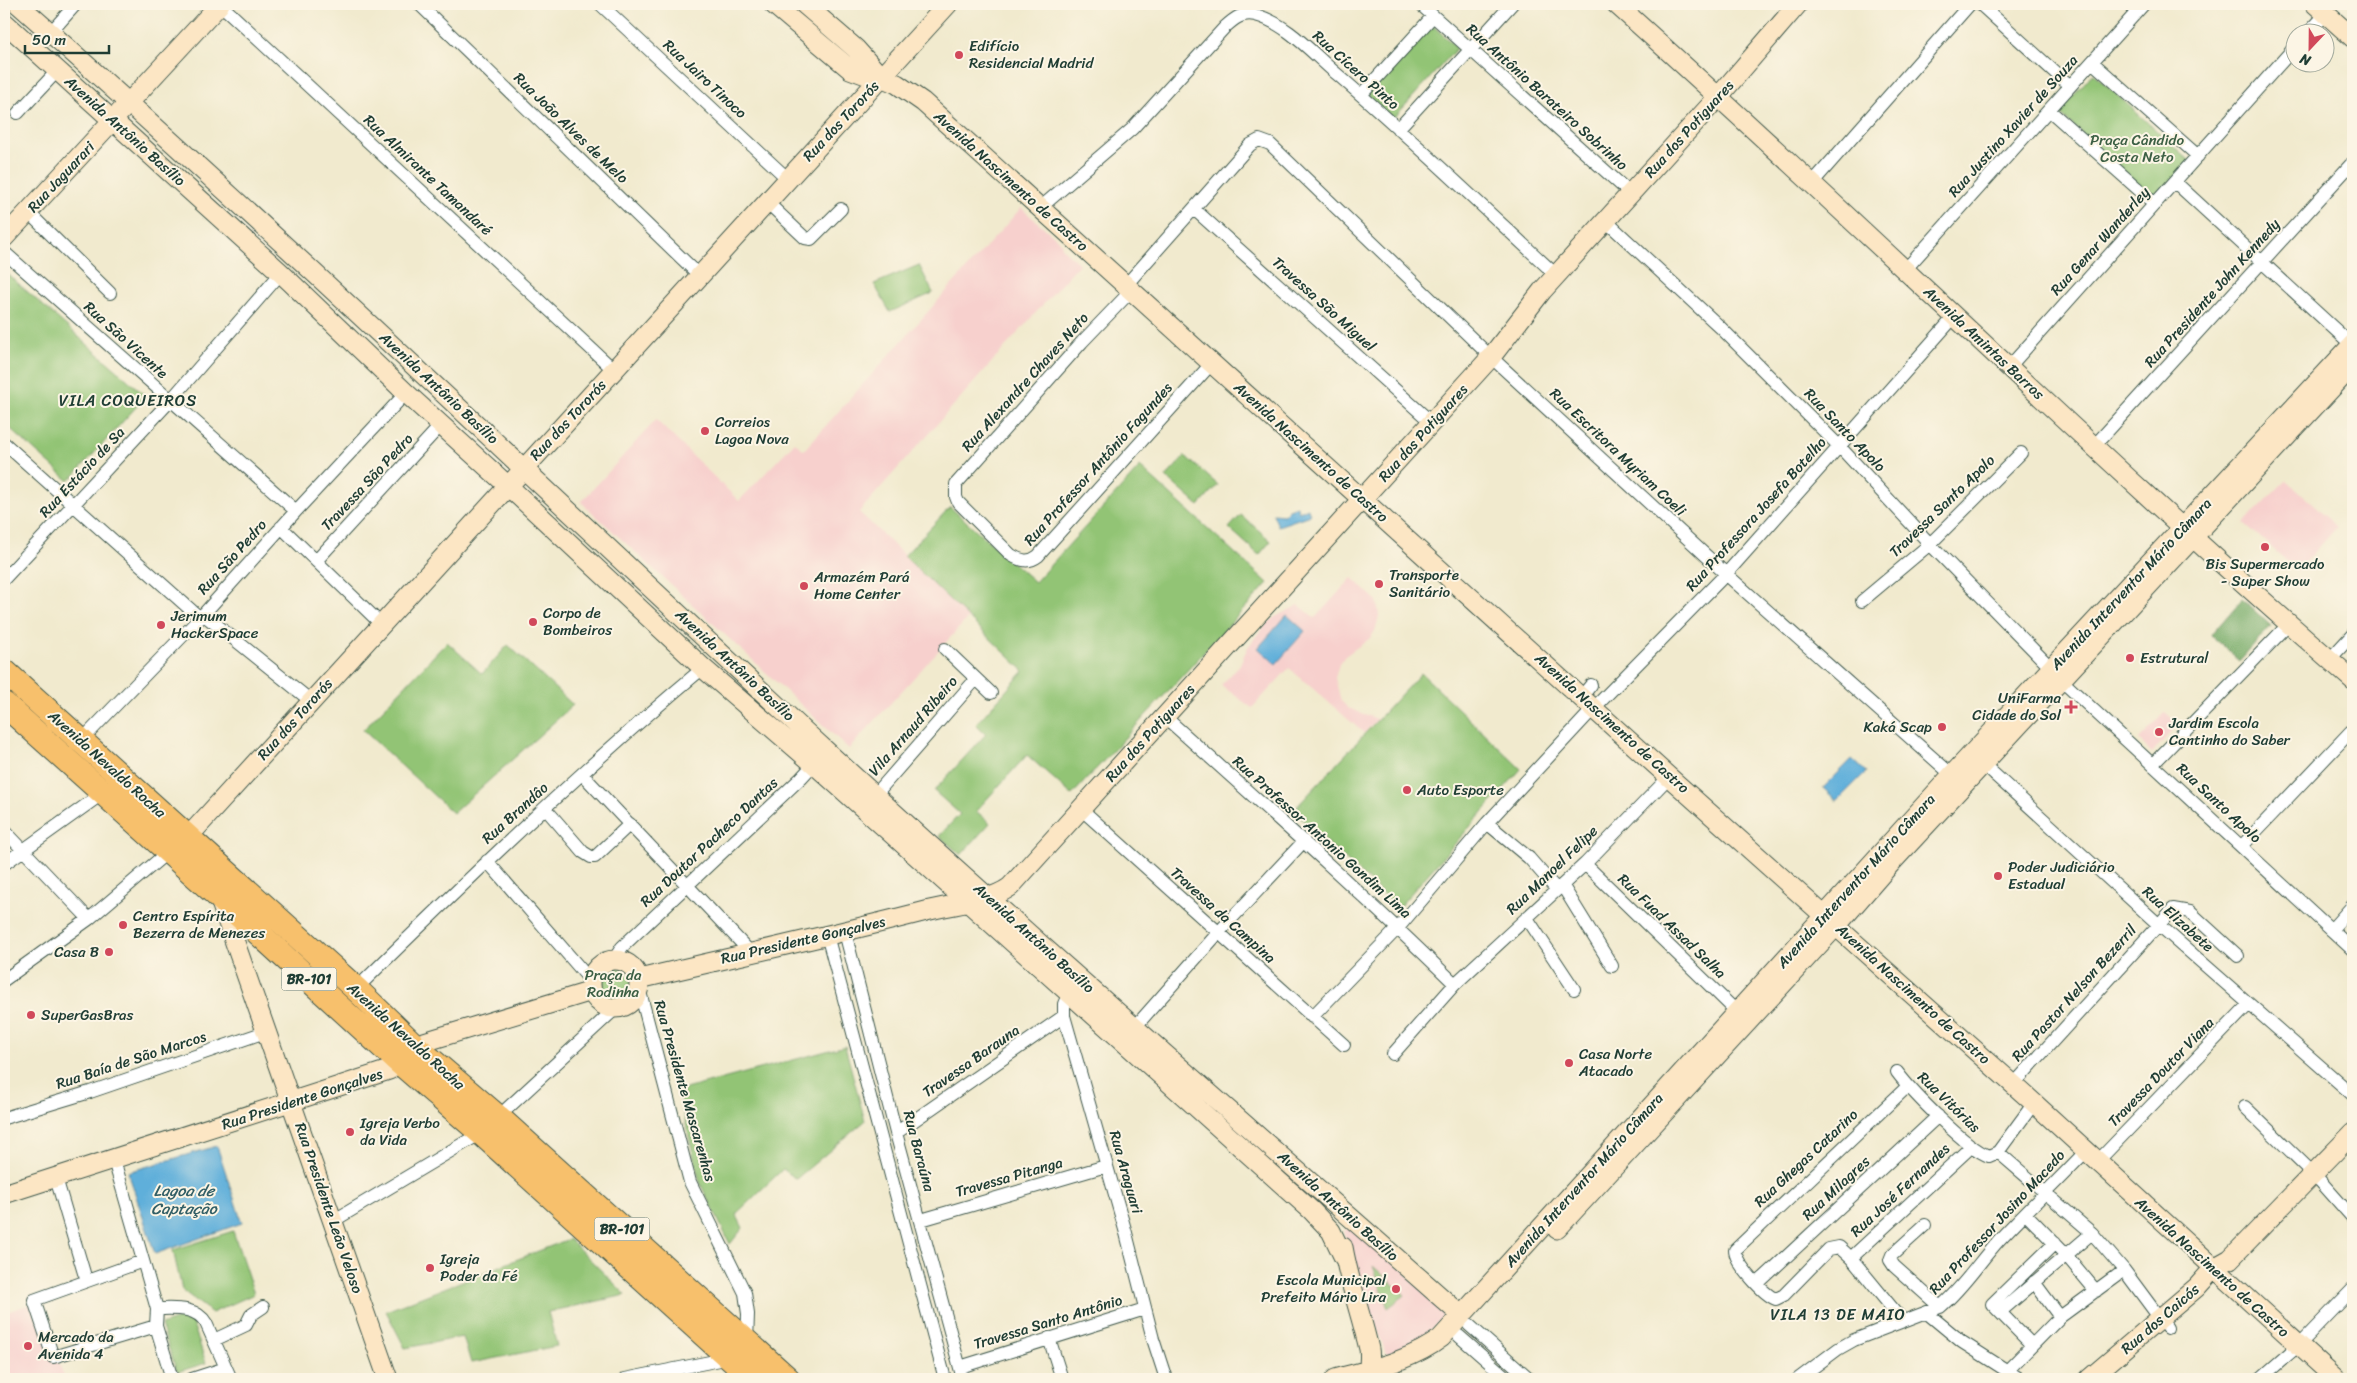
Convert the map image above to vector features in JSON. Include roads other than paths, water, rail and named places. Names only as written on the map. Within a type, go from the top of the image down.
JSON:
[{"type":"highway","name":"Avenida Nevaldo Rocha","points":[[4,671],[356,990],[406,1054],[481,1133],[750,1378]]},
{"type":"highway","name":"Avenida Nevaldo Rocha","points":[[4,704],[218,896],[406,1054],[498,1117],[788,1379]]},
{"type":"main road","name":"Avenida Antônio Basílio","points":[[18,4],[130,102],[524,466],[820,745],[990,898],[1073,985],[1318,1216],[1331,1231],[1344,1258]]},
{"type":"main road","name":"Rua Jaguarari","points":[[4,238],[220,4]]},
{"type":"main road","name":"Avenida Nascimento de Castro","points":[[773,4],[850,69],[866,75],[881,77],[897,84],[923,102],[1212,363],[1589,696],[1669,776],[2092,1157],[2222,1267],[2299,1345],[2336,1379]]},
{"type":"main road","name":"Avenida Nascimento de Castro","points":[[804,4],[856,49],[881,77]]},
{"type":"main road","name":"Rua dos Tororós","points":[[188,837],[507,484],[614,370],[948,4]]},
{"type":"main road","name":"Avenida Amintas Barros","points":[[1616,4],[1813,182],[1905,270],[2188,532],[2353,680]]},
{"type":"main road","name":"Rua dos Potiguares","points":[[966,902],[990,898],[1010,887],[1492,357],[1556,276],[1719,96],[1798,4]]},
{"type":"main road","points":[[2320,9],[2353,38]]},
{"type":"main road","name":"Avenida Antônio Basílio","points":[[4,23],[114,120],[281,273],[406,393],[507,484],[703,668],[814,764],[966,902],[1073,985],[1136,1027],[1335,1203],[1463,1325]]},
{"type":"main road","points":[[234,230],[237,201]]},
{"type":"main road","name":"Avenida Interventor Mário Câmara","points":[[1335,1379],[1379,1375],[1463,1325],[1605,1177],[1831,920],[1952,775],[2056,675],[2188,532],[2353,344]]},
{"type":"main road","name":"Avenida Interventor Mário Câmara","points":[[2188,532],[2353,365]]},
{"type":"main road","name":"Avenida Interventor Mário Câmara","points":[[1605,1177],[1737,1012],[1891,863],[1984,765],[2056,675]]},
{"type":"main road","name":"Rua Presidente Leão Veloso","points":[[218,896],[268,1031],[388,1379]]},
{"type":"main road","name":"Rua Presidente Gonçalves","points":[[639,983],[751,953],[966,902]]},
{"type":"main road","points":[[614,960],[627,963],[632,967],[639,983],[631,1002],[616,1008],[601,1004],[592,986],[596,969],[601,964],[614,960]]},
{"type":"main road","name":"Rua Presidente Gonçalves","points":[[4,1194],[292,1103],[389,1070],[406,1054],[592,986]]},
{"type":"main road","name":"Rua dos Caicós","points":[[2104,1379],[2164,1323],[2197,1287],[2222,1267],[2353,1133]]},
{"type":"main road","points":[[1335,1203],[1349,1281],[1379,1375]]},
{"type":"main road","name":"Rua dos Caicós","points":[[2089,1379],[2164,1323]]},
{"type":"street","points":[[50,32],[76,4]]},
{"type":"street","name":"Rua Almirante Tamandaré","points":[[220,4],[614,370]]},
{"type":"street","name":"Rua João Alves de Melo","points":[[418,4],[700,276]]},
{"type":"street","name":"Rua Jairo Tinoco","points":[[600,4],[788,179]]},
{"type":"street","name":"Rua Antônio Barateiro Sobrinho","points":[[1420,4],[1631,194]]},
{"type":"street","points":[[1398,129],[1512,4]]},
{"type":"street","points":[[1813,182],[1970,4]]},
{"type":"street","points":[[1980,4],[2070,86]]},
{"type":"street","name":"Rua Justino Xavier de Souza","points":[[1905,270],[2144,4]]},
{"type":"street","points":[[2314,22],[2320,9]]},
{"type":"street","name":"Rua Cícero Pinto","points":[[1040,208],[1132,129],[1225,27],[1241,15],[1257,15],[1280,27],[1361,95],[1556,276]]},
{"type":"street","points":[[1361,95],[1433,16]]},
{"type":"street","name":"Rua Genar Wanderley","points":[[2010,366],[2284,59]]},
{"type":"street","points":[[2092,62],[2198,156]]},
{"type":"street","points":[[18,113],[58,70]]},
{"type":"street","points":[[2049,110],[2155,204]]},
{"type":"street","name":"Rua Alexandre Chaves Neto","points":[[958,502],[956,491],[959,479],[1129,288],[1194,209],[1250,145],[1259,140],[1270,144]]},
{"type":"street","name":"Rua Escritora Myriam Coeli","points":[[1270,144],[1492,357],[1726,574],[1952,775]]},
{"type":"street","name":"Rua Presidente John Kennedy","points":[[2095,446],[2353,162]]},
{"type":"street","points":[[2174,182],[2353,344]]},
{"type":"street","points":[[766,202],[805,238],[811,239],[841,209]]},
{"type":"street","name":"Travessa São Miguel","points":[[1194,209],[1432,422]]},
{"type":"street","points":[[28,212],[110,293]]},
{"type":"street","name":"Rua Santo Apolo","points":[[1606,221],[1720,327],[1839,446],[2056,675],[2353,950]]},
{"type":"street","name":"Rua São Vicente","points":[[4,252],[296,511]]},
{"type":"street","name":"Rua Estácio de Sa","points":[[4,579],[170,401],[281,273]]},
{"type":"street","name":"Rua Professora Josefa Botelho","points":[[1312,1017],[1398,928],[1487,823],[1589,696],[1726,574],[1955,316]]},
{"type":"street","name":"Rua Professor Antônio Fagundes","points":[[958,502],[1011,555],[1019,560],[1034,560],[1212,363]]},
{"type":"street","name":"Rua São Pedro","points":[[81,741],[202,616],[281,527],[406,393]]},
{"type":"street","name":"Travessa São Pedro","points":[[316,560],[441,425]]},
{"type":"street","points":[[4,443],[202,616],[311,701]]},
{"type":"street","name":"Travessa Santo Apolo","points":[[1862,601],[1930,544],[2021,453]]},
{"type":"street","points":[[281,527],[381,624]]},
{"type":"street","points":[[2153,764],[2289,624]]},
{"type":"street","points":[[2330,660],[2353,634]]},
{"type":"street","name":"Vila Arnaud Ribeiro","points":[[945,649],[991,693]]},
{"type":"street","name":"Rua Brandâo","points":[[356,990],[487,861],[582,774],[703,668]]},
{"type":"street","name":"Vila Arnaud Ribeiro","points":[[875,795],[976,680]]},
{"type":"street","name":"Rua Professor Antonio Gondim Lima","points":[[1165,717],[1304,841],[1455,984]]},
{"type":"street","points":[[2242,846],[2353,729]]},
{"type":"street","name":"Rua Doutor Pacheco Dantas","points":[[614,960],[622,946],[814,764],[820,745]]},
{"type":"street","name":"Rua Elizabete","points":[[1984,765],[2158,924],[2353,1095]]},
{"type":"street","points":[[582,774],[751,953]]},
{"type":"street","name":"Rua Manoel Felipe","points":[[1393,1054],[1455,984],[1585,864],[1669,776]]},
{"type":"street","points":[[4,864],[103,793]]},
{"type":"street","points":[[545,808],[588,857],[595,857],[630,824]]},
{"type":"street","name":"Travessa da Campina","points":[[1081,809],[1344,1045]]},
{"type":"street","points":[[1487,823],[1529,858],[1560,888],[1612,966]]},
{"type":"street","points":[[4,830],[89,919]]},
{"type":"street","points":[[1136,1027],[1219,932],[1304,841]]},
{"type":"street","points":[[4,980],[89,919],[169,851]]},
{"type":"street","points":[[487,861],[592,986]]},
{"type":"street","name":"Rua Fuad Assad Salha","points":[[1585,864],[1737,1012]]},
{"type":"street","points":[[2331,930],[2353,905]]},
{"type":"street","name":"Rua Pastor Nelson Bezerril","points":[[2013,1084],[2173,909],[2183,909],[2190,912],[2238,956]]},
{"type":"street","points":[[1527,918],[1574,989]]},
{"type":"street","points":[[836,934],[945,1379]]},
{"type":"street","name":"Rua Baraúna","points":[[836,934],[921,1220],[961,1373]]},
{"type":"street","name":"Rua Presidente Mascarenhas","points":[[639,983],[690,1182],[745,1293],[748,1314],[747,1342]]},
{"type":"street","name":"Rua Araguari","points":[[1073,985],[1064,1004],[1064,1016],[1166,1379]]},
{"type":"street","name":"Travessa Doutor Viana","points":[[2092,1157],[2249,1004]]},
{"type":"street","points":[[498,1117],[616,1008]]},
{"type":"street","name":"Travessa Barauna","points":[[896,1133],[1064,1016]]},
{"type":"street","name":"Rua Baía de São Marcos","points":[[4,1118],[90,1092],[268,1031]]},
{"type":"street","name":"Rua Vitórias","points":[[1898,1072],[1908,1086],[1938,1116],[1976,1149]]},
{"type":"street","name":"Rua Ghegas Catarino","points":[[1757,1284],[1737,1258],[1736,1246],[1908,1086]]},
{"type":"street","points":[[1976,1149],[1989,1156],[1998,1152],[2034,1103]]},
{"type":"street","points":[[2245,1108],[2314,1174],[2353,1218]]},
{"type":"street","name":"Rua Milagres","points":[[1757,1284],[1938,1116]]},
{"type":"street","points":[[333,1221],[481,1133]]},
{"type":"street","name":"Rua José Fernandes","points":[[1851,1258],[1976,1149]]},
{"type":"street","points":[[1998,1152],[2045,1195],[2092,1233],[2124,1270],[2164,1323]]},
{"type":"street","name":"Rua Professor Josino Macedo","points":[[1798,1379],[1838,1349],[1902,1320],[1927,1313],[1940,1307],[1952,1298],[1975,1268],[2026,1213],[2092,1157]]},
{"type":"street","points":[[114,1160],[157,1309],[156,1326],[172,1379]]},
{"type":"street","name":"Travessa Pitanga","points":[[921,1220],[1106,1166]]},
{"type":"street","points":[[56,1178],[84,1272]]},
{"type":"street","points":[[2026,1213],[2066,1255],[2096,1291]]},
{"type":"street","points":[[1925,1225],[1892,1255],[1890,1260],[1894,1266],[1940,1307]]},
{"type":"street","points":[[2000,1312],[2092,1233]]},
{"type":"street","points":[[2031,1344],[1992,1304],[2055,1243]]},
{"type":"street","points":[[1757,1284],[1767,1295],[1776,1299],[1784,1295],[1822,1255],[1832,1248],[1839,1247],[1851,1258],[1902,1320]]},
{"type":"street","points":[[143,1261],[34,1300],[53,1357],[156,1326]]},
{"type":"street","points":[[2007,1371],[2031,1344],[2060,1317],[2124,1270]]},
{"type":"street","points":[[2034,1282],[2060,1317]]},
{"type":"street","points":[[2260,1379],[2299,1345],[2353,1289]]},
{"type":"street","points":[[923,1295],[939,1290]]},
{"type":"street","points":[[214,1340],[246,1325],[249,1323],[251,1315],[263,1308]]},
{"type":"street","name":"Travessa Santo Antônio","points":[[961,1373],[1049,1338],[1145,1308]]},
{"type":"street","points":[[157,1309],[187,1310],[198,1313],[206,1323],[228,1374],[192,1379]]},
{"type":"street","points":[[1927,1313],[1962,1342],[2020,1379]]},
{"type":"street","name":"Avenida Antônio Basílio","points":[[1463,1325],[1508,1379]]},
{"type":"street","name":"Avenida Antônio Basílio","points":[[1463,1325],[1530,1379]]},
{"type":"street","points":[[1049,1338],[1062,1379]]},
{"type":"street","points":[[625,1379],[730,1358]]},
{"type":"water","points":[[1297,506],[1299,512],[1308,508],[1310,515],[1278,526],[1273,514],[1284,515],[1289,509]]},
{"type":"water","points":[[1287,615],[1305,631],[1276,664],[1258,648]]},
{"type":"water","points":[[1852,759],[1866,772],[1837,801],[1823,788]]},
{"type":"water","name":"Lagoa de Captação","points":[[217,1146],[242,1223],[155,1254],[128,1172]]},
{"type":"place","name":"Edifício Residencial Madrid","points":[[959,55]]},
{"type":"place","name":"Correios Lagoa Nova","points":[[705,431]]},
{"type":"place","name":"Bis Supermercado - Super Show","points":[[2265,547]]},
{"type":"place","name":"Transporte Sanitário","points":[[1379,584]]},
{"type":"place","name":"Armazém Pará Home Center","points":[[804,586]]},
{"type":"place","name":"Corpo de Bombeiros","points":[[533,622]]},
{"type":"place","name":"Jerimum HackerSpace","points":[[161,625]]},
{"type":"place","name":"Estrutural","points":[[2130,658]]},
{"type":"place","name":"UniFarma Cidade do Sol","points":[[2071,707]]},
{"type":"place","name":"Kaká Scap","points":[[1942,727]]},
{"type":"place","name":"Jardim Escola Cantinho do Saber","points":[[2159,732]]},
{"type":"place","name":"Auto Esporte","points":[[1407,790]]},
{"type":"place","name":"Poder Judiciário Estadual","points":[[1998,876]]},
{"type":"place","name":"Centro Espírita Bezerra de Menezes","points":[[123,925]]},
{"type":"place","name":"Casa B","points":[[109,952]]},
{"type":"place","name":"SuperGasBras","points":[[31,1015]]},
{"type":"place","name":"Casa Norte Atacado","points":[[1569,1063]]},
{"type":"place","name":"Igreja Verbo da Vida","points":[[350,1132]]},
{"type":"place","name":"Igreja Poder da Fé","points":[[430,1268]]},
{"type":"place","name":"Escola Municipal Prefeito Mário Lira","points":[[1396,1289]]},
{"type":"place","name":"Mercado da Avenida 4","points":[[28,1346]]},
{"type":"district","name":"VILA COQUEIROS","points":[[128,400]]},
{"type":"district","name":"VILA 13 DE MAIO","points":[[1838,1314]]},
{"type":"park label","name":"Praça Cândido Costa Neto","points":[[2137,148]]},
{"type":"park label","name":"Praça da Rodinha","points":[[613,984]]}]
